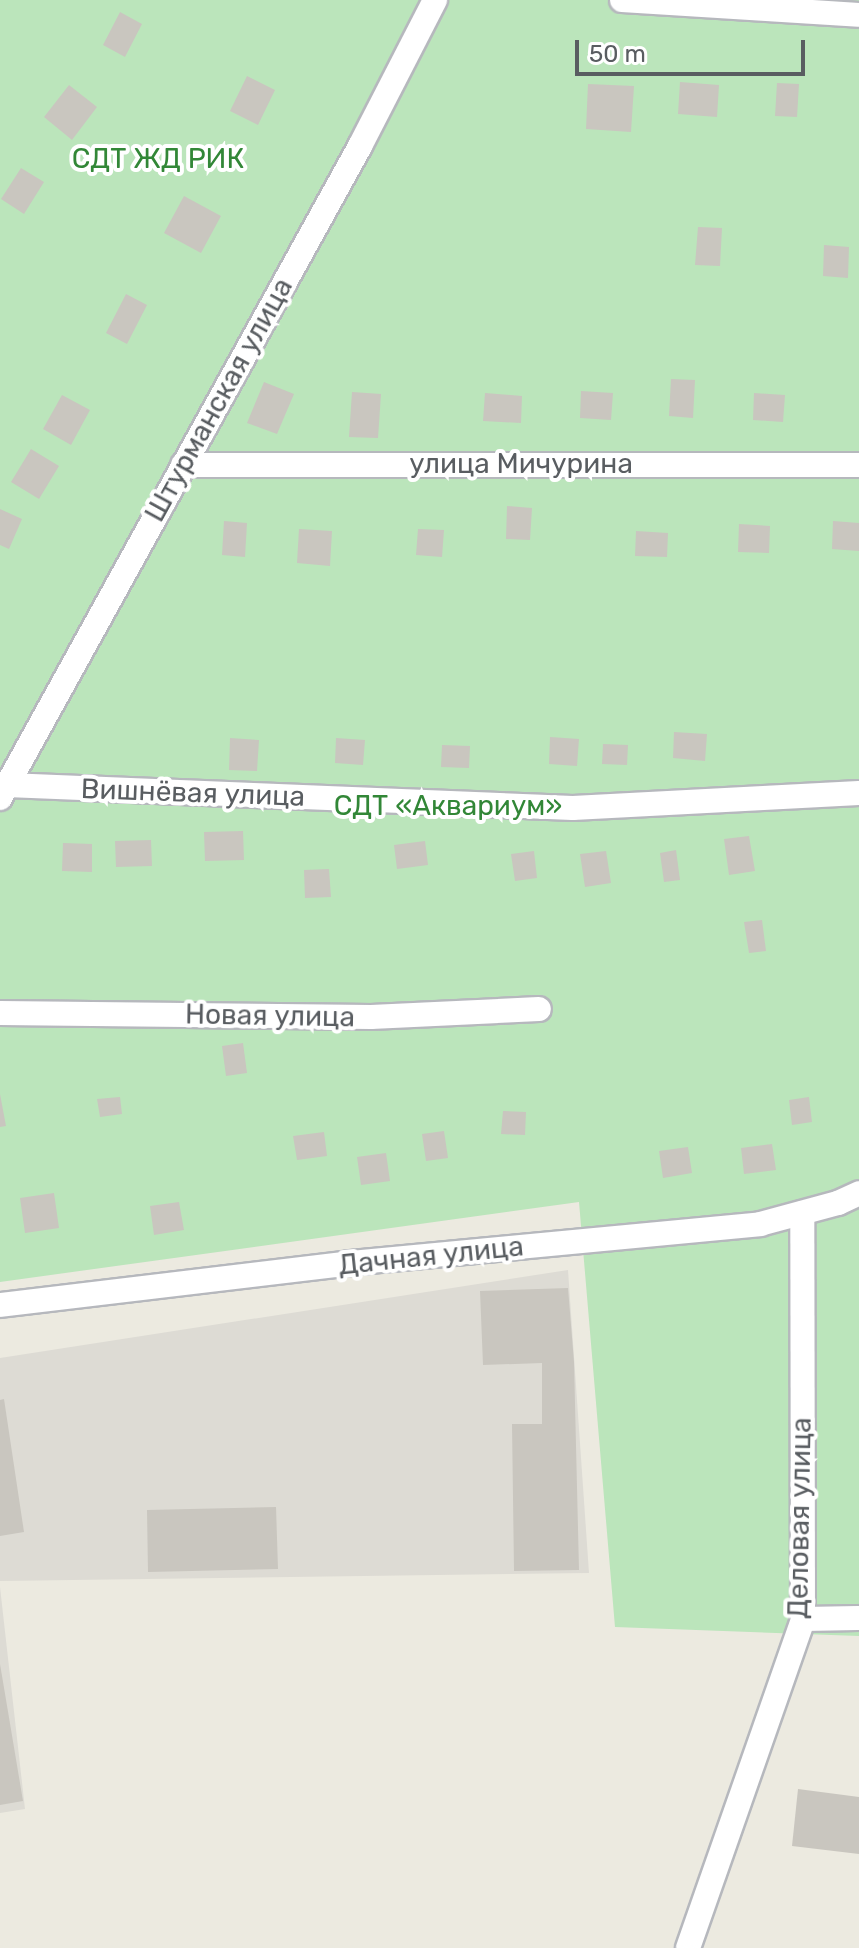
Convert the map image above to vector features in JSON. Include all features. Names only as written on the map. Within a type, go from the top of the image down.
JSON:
[{"type":"street","name":"Штурманская улица","points":[[4,792],[360,146],[435,0]]},
{"type":"street","points":[[622,0],[859,15]]},
{"type":"street","name":"улица Мичурина","points":[[183,465],[859,465]]},
{"type":"street","name":"Вишнёвая улица","points":[[4,792],[573,808],[859,793]]},
{"type":"street","name":"Новая улица","points":[[0,1013],[371,1017],[539,1009]]},
{"type":"street","name":"Дачная улица","points":[[0,1305],[350,1263],[760,1224],[859,1193]]},
{"type":"street","name":"Деловая улица","points":[[688,1948],[803,1619],[802,1213]]},
{"type":"street","points":[[803,1619],[859,1618]]},
{"type":"shaded area","points":[[568,1270],[589,1573],[0,1581],[0,1358]]},
{"type":"shaded area","points":[[0,1587],[25,1809],[0,1813]]},
{"type":"green space","name":"СДТ «Аквариум»","points":[[0,0],[859,0],[859,1636],[615,1627],[579,1202],[0,1282]]},
{"type":"building","points":[[120,12],[142,24],[125,57],[103,45]]},
{"type":"building","points":[[247,76],[275,90],[258,125],[230,111]]},
{"type":"building","points":[[680,82],[719,85],[717,117],[678,114]]},
{"type":"building","points":[[777,83],[799,84],[797,117],[775,116]]},
{"type":"building","points":[[588,84],[634,86],[631,132],[586,129]]},
{"type":"building","points":[[69,85],[97,107],[72,140],[44,117]]},
{"type":"building","points":[[21,168],[44,182],[24,214],[1,199]]},
{"type":"building","points":[[184,196],[221,216],[201,253],[164,233]]},
{"type":"building","points":[[698,227],[722,228],[720,266],[695,265]]},
{"type":"building","points":[[824,245],[849,247],[848,278],[823,276]]},
{"type":"building","points":[[126,294],[147,305],[127,344],[106,333]]},
{"type":"building","points":[[671,379],[695,380],[693,418],[669,416]]},
{"type":"building","points":[[264,382],[294,394],[277,434],[247,423]]},
{"type":"building","points":[[581,391],[613,393],[611,420],[580,418]]},
{"type":"building","points":[[352,392],[381,394],[378,438],[349,437]]},
{"type":"building","points":[[485,393],[522,396],[521,423],[483,421]]},
{"type":"building","points":[[754,393],[785,395],[783,422],[753,420]]},
{"type":"building","points":[[62,395],[90,410],[71,445],[43,429]]},
{"type":"building","points":[[31,449],[59,466],[39,499],[11,482]]},
{"type":"building","points":[[507,506],[532,508],[530,540],[506,539]]},
{"type":"building","points":[[0,509],[22,519],[9,549],[0,545]]},
{"type":"building","points":[[224,521],[247,523],[245,557],[222,555]]},
{"type":"building","points":[[833,521],[859,523],[859,551],[832,549]]},
{"type":"building","points":[[739,524],[770,526],[769,553],[738,552]]},
{"type":"building","points":[[299,529],[332,531],[330,566],[297,563]]},
{"type":"building","points":[[418,529],[444,530],[442,557],[416,555]]},
{"type":"building","points":[[636,531],[668,533],[667,557],[635,556]]},
{"type":"building","points":[[674,732],[707,734],[705,761],[673,758]]},
{"type":"building","points":[[550,737],[579,739],[577,766],[549,764]]},
{"type":"building","points":[[230,738],[259,740],[257,771],[229,770]]},
{"type":"building","points":[[336,738],[365,740],[363,765],[335,763]]},
{"type":"building","points":[[603,744],[628,745],[627,765],[602,764]]},
{"type":"building","points":[[442,745],[470,746],[469,768],[441,767]]},
{"type":"building","points":[[243,831],[244,860],[205,861],[204,832]]},
{"type":"building","points":[[749,836],[755,871],[729,875],[724,839]]},
{"type":"building","points":[[151,840],[152,866],[116,867],[115,841]]},
{"type":"building","points":[[425,841],[428,865],[397,869],[394,845]]},
{"type":"building","points":[[63,843],[92,844],[92,872],[62,871]]},
{"type":"building","points":[[676,850],[680,880],[664,882],[660,853]]},
{"type":"building","points":[[534,851],[537,878],[515,881],[511,854]]},
{"type":"building","points":[[606,851],[611,883],[585,887],[580,854]]},
{"type":"building","points":[[329,869],[331,897],[305,898],[304,870]]},
{"type":"building","points":[[762,920],[766,951],[749,953],[744,922]]},
{"type":"building","points":[[243,1043],[247,1073],[226,1076],[222,1046]]},
{"type":"building","points":[[0,1094],[6,1126],[0,1127]]},
{"type":"building","points":[[120,1097],[122,1114],[100,1117],[97,1099]]},
{"type":"building","points":[[809,1097],[812,1122],[792,1125],[789,1100]]},
{"type":"building","points":[[503,1111],[526,1112],[525,1135],[501,1134]]},
{"type":"building","points":[[444,1131],[448,1158],[426,1161],[422,1134]]},
{"type":"building","points":[[324,1132],[327,1156],[297,1160],[293,1136]]},
{"type":"building","points":[[772,1144],[776,1170],[744,1174],[741,1148]]},
{"type":"building","points":[[688,1147],[692,1173],[663,1178],[659,1151]]},
{"type":"building","points":[[386,1153],[390,1181],[361,1185],[357,1157]]},
{"type":"building","points":[[54,1193],[59,1228],[25,1233],[20,1198]]},
{"type":"building","points":[[179,1202],[184,1230],[154,1235],[150,1206]]},
{"type":"building","points":[[568,1288],[574,1362],[579,1570],[514,1571],[512,1424],[542,1424],[542,1363],[483,1365],[480,1291]]},
{"type":"building","points":[[4,1399],[24,1532],[0,1536],[0,1400]]},
{"type":"building","points":[[276,1507],[278,1569],[148,1572],[147,1510]]},
{"type":"building","points":[[0,1664],[23,1801],[0,1805]]},
{"type":"building","points":[[798,1789],[859,1797],[859,1854],[792,1846]]},
{"type":"park label","name":"СДТ ЖД РИК","points":[[158,159]]}]
